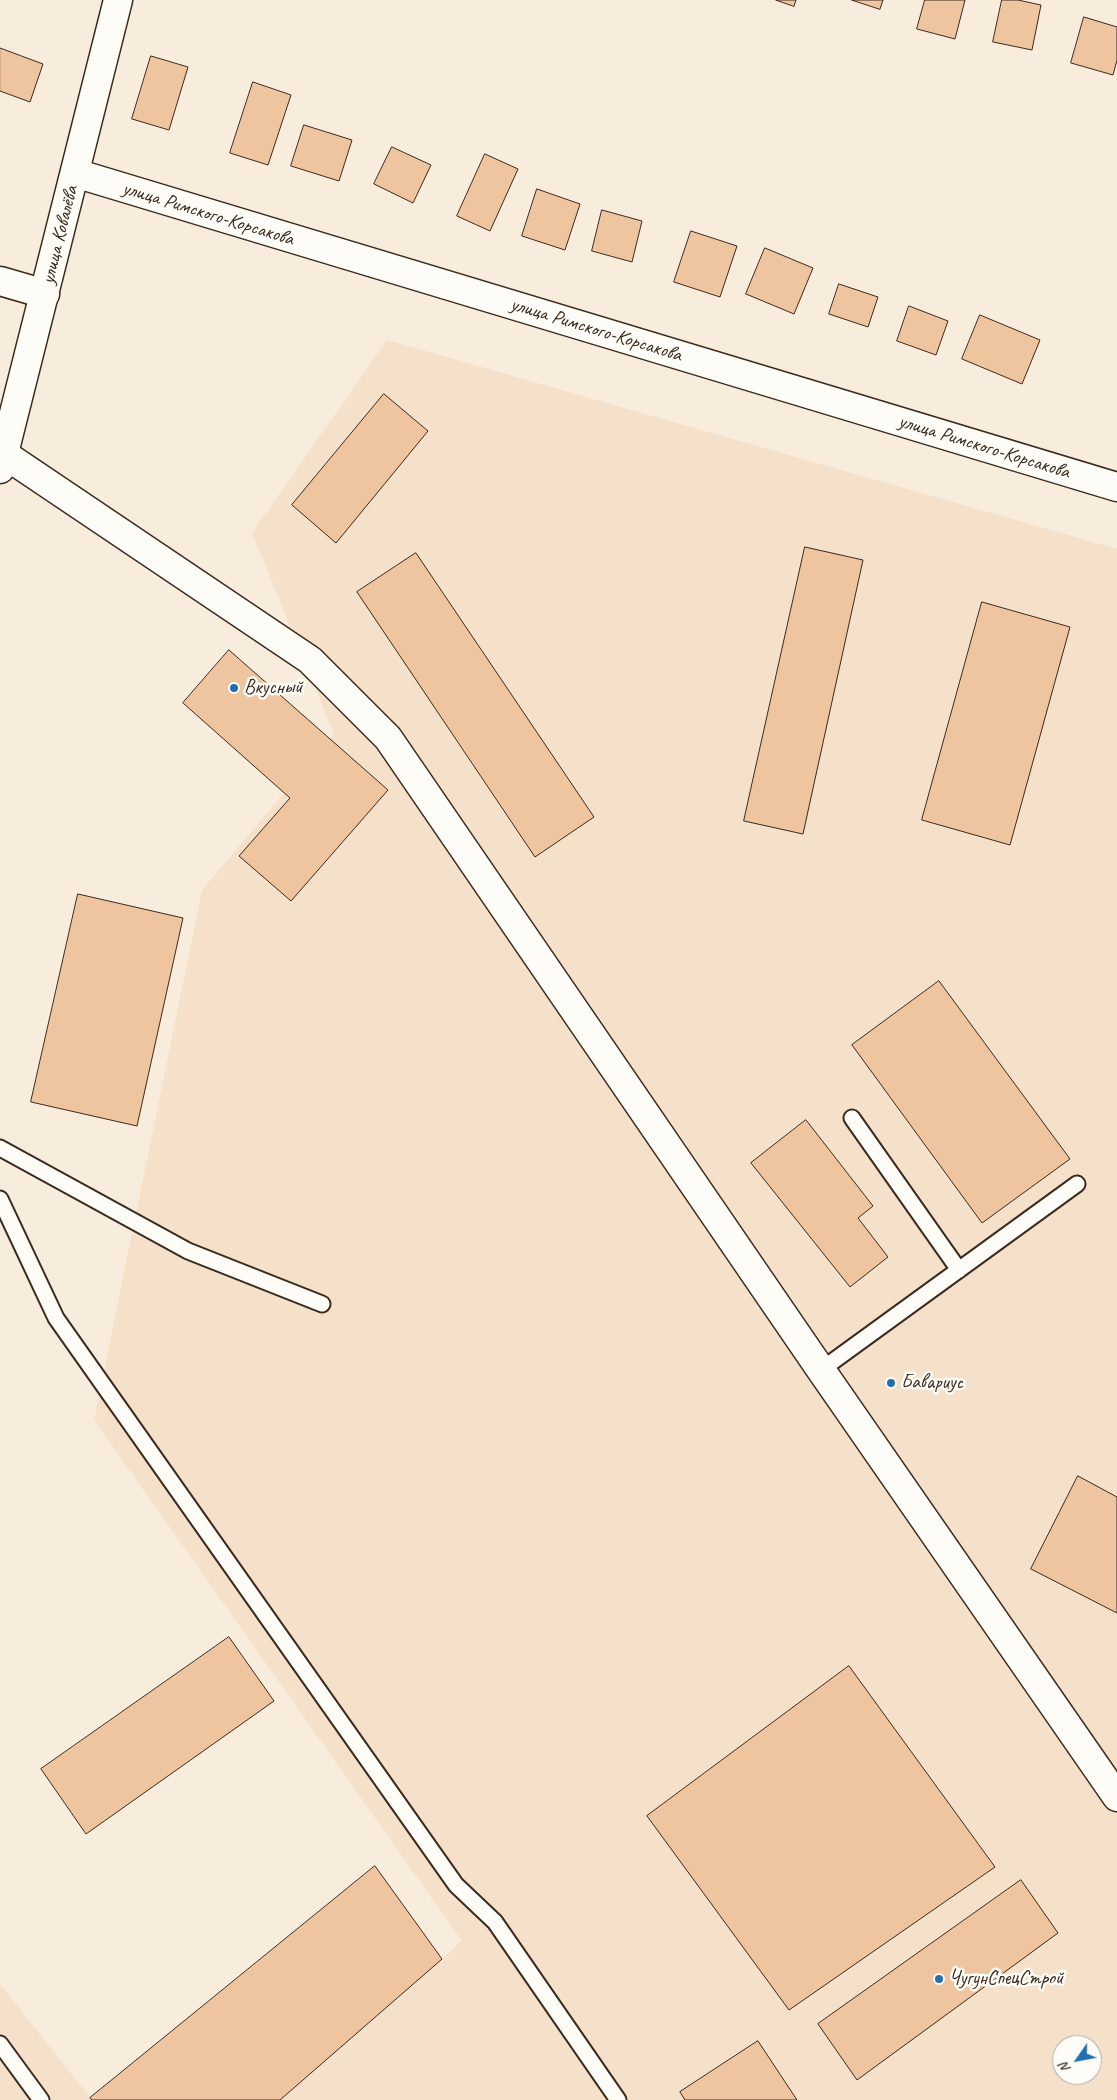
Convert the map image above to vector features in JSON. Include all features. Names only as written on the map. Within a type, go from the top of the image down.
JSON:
[{"type":"street","name":"улица Ковалёва","points":[[2,462],[118,0]]},
{"type":"street","name":"улица Римского-Корсакова","points":[[74,174],[1117,487]]},
{"type":"street","points":[[0,281],[45,294]]},
{"type":"street","points":[[2,462],[310,660],[388,738],[820,1370],[1117,1797]]},
{"type":"lane","points":[[852,1118],[958,1270]]},
{"type":"lane","points":[[0,1148],[188,1251],[322,1304]]},
{"type":"lane","points":[[820,1370],[1076,1184]]},
{"type":"lane","points":[[0,1199],[56,1318],[456,1884],[495,1922],[618,2100]]},
{"type":"lane","points":[[0,2044],[41,2100]]},
{"type":"shaded area","points":[[387,340],[1117,549],[1117,2100],[280,2100],[462,1941],[94,1420],[202,890],[334,734],[252,533]]},
{"type":"shaded area","points":[[0,1984],[92,2100],[0,2100]]},
{"type":"building","points":[[776,0],[796,0],[794,6]]},
{"type":"building","points":[[852,0],[883,0],[880,9]]},
{"type":"building","points":[[925,0],[965,0],[955,39],[917,29]]},
{"type":"building","points":[[1002,0],[1018,0],[1041,5],[1032,50],[993,42]]},
{"type":"building","points":[[1084,17],[1117,27],[1117,60],[1113,75],[1071,63]]},
{"type":"building","points":[[0,48],[43,64],[30,102],[0,91]]},
{"type":"building","points":[[151,56],[188,67],[169,130],[132,119]]},
{"type":"building","points":[[253,82],[291,95],[268,165],[230,153]]},
{"type":"building","points":[[304,125],[352,140],[339,181],[291,166]]},
{"type":"building","points":[[392,147],[431,165],[413,203],[374,184]]},
{"type":"building","points":[[485,154],[518,169],[490,231],[457,216]]},
{"type":"building","points":[[537,189],[580,204],[565,250],[522,236]]},
{"type":"building","points":[[602,210],[642,221],[632,262],[592,251]]},
{"type":"building","points":[[691,231],[737,246],[720,297],[674,282]]},
{"type":"building","points":[[765,248],[813,268],[794,314],[746,294]]},
{"type":"building","points":[[839,284],[878,297],[868,327],[829,314]]},
{"type":"building","points":[[909,306],[948,321],[936,355],[897,341]]},
{"type":"building","points":[[980,315],[1040,340],[1022,384],[962,359]]},
{"type":"building","points":[[384,394],[428,431],[336,543],[292,505]]},
{"type":"building","points":[[805,547],[863,560],[803,834],[744,821]]},
{"type":"building","points":[[416,553],[594,817],[535,857],[357,592]]},
{"type":"building","points":[[982,602],[1070,627],[1010,845],[922,820]]},
{"type":"building","points":[[229,650],[388,790],[291,901],[239,856],[290,798],[183,703]]},
{"type":"building","points":[[78,894],[183,918],[137,1126],[31,1102]]},
{"type":"building","points":[[939,981],[1070,1159],[982,1223],[852,1045]]},
{"type":"building","points":[[806,1120],[873,1206],[858,1218],[888,1257],[850,1287],[751,1163]]},
{"type":"building","points":[[1078,1476],[1117,1497],[1117,1613],[1031,1569]]},
{"type":"building","points":[[229,1637],[274,1701],[86,1834],[41,1769]]},
{"type":"building","points":[[849,1666],[995,1867],[789,2010],[647,1816]]},
{"type":"building","points":[[375,1866],[442,1959],[280,2100],[92,2100],[90,2098]]},
{"type":"building","name":"ЧугунСпецСтрой","points":[[1021,1880],[1058,1933],[857,2080],[818,2024]]},
{"type":"building","points":[[758,2041],[797,2100],[685,2100],[680,2092]]},
{"type":"place","name":"Вкусный","points":[[234,688]]},
{"type":"place","name":"Бавариус","points":[[891,1383]]},
{"type":"place","name":"ЧугунСпецСтрой","points":[[939,1979]]}]
